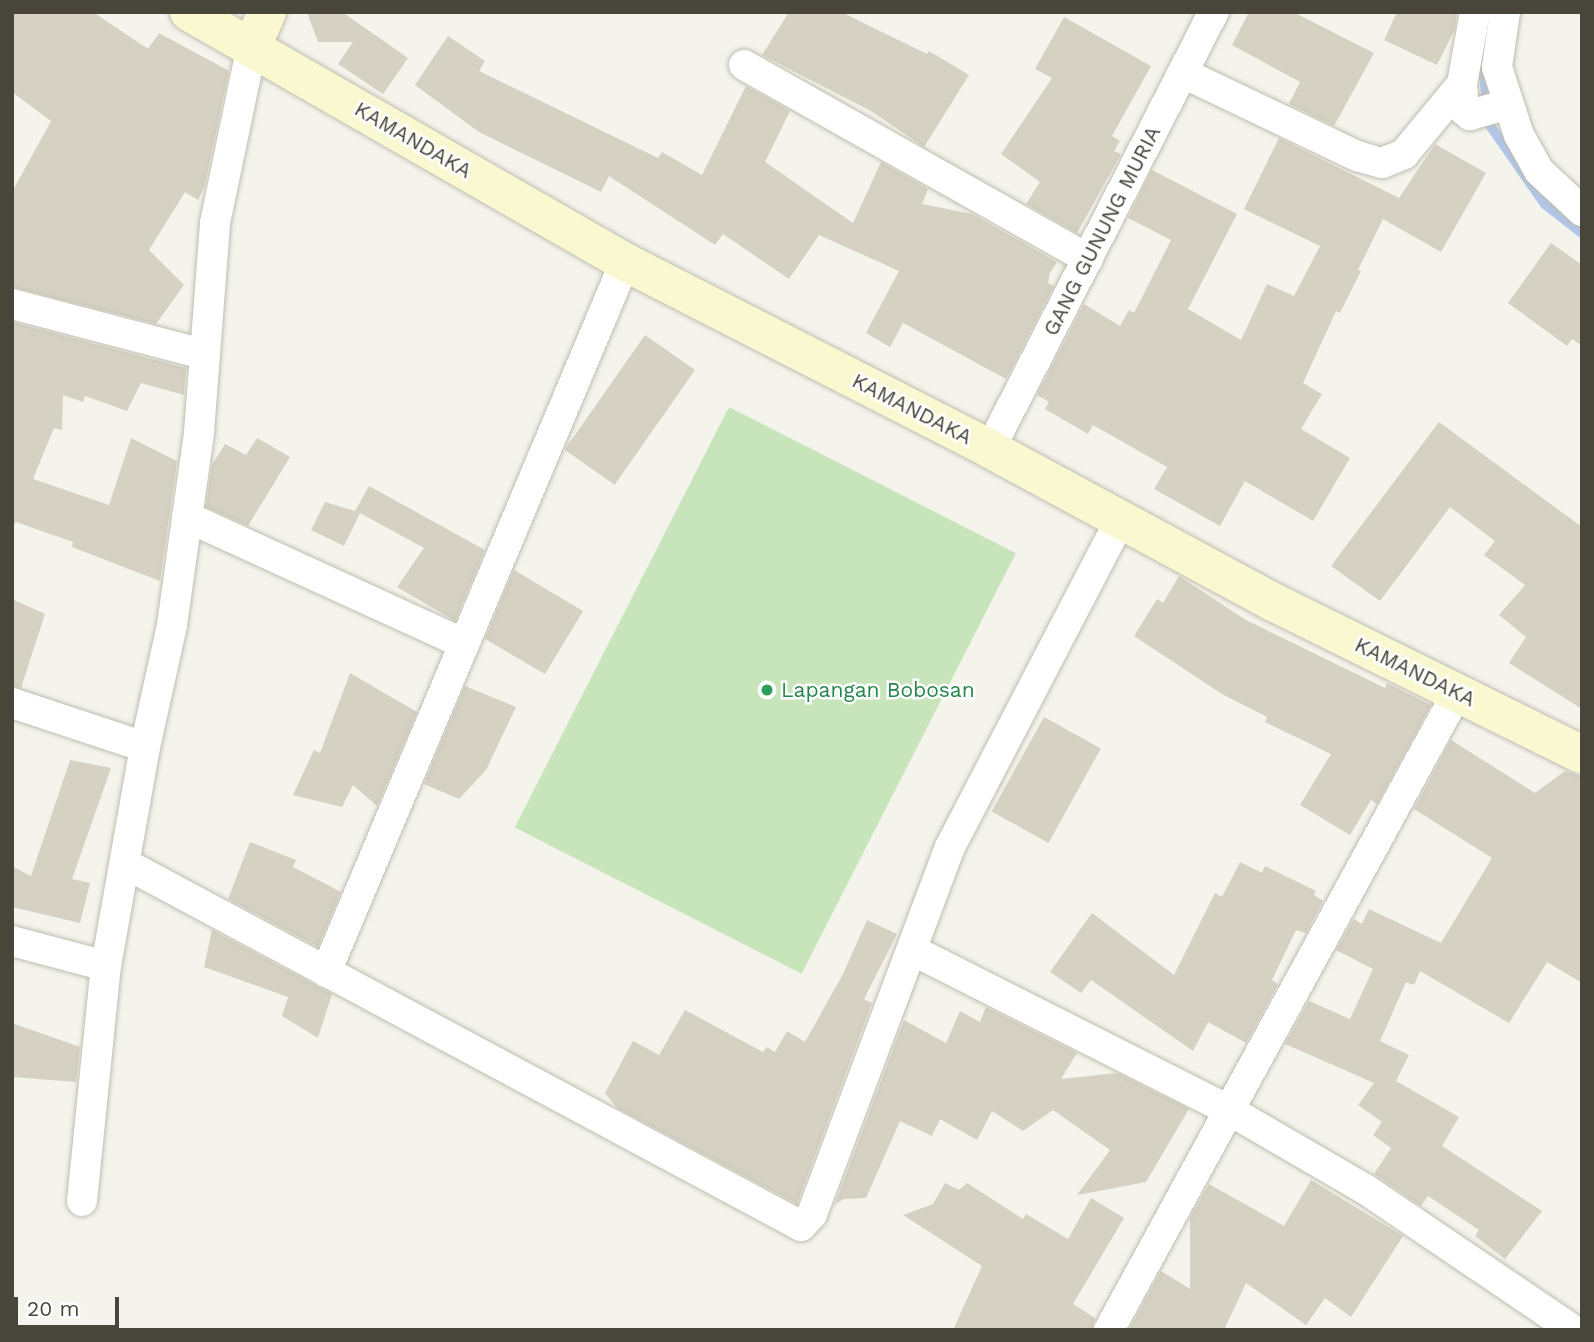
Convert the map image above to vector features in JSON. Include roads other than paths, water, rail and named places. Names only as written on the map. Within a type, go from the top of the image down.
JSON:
[{"type":"street","name":"KAMANDAKA","points":[[189,12],[625,262],[1457,693],[1582,755]]},
{"type":"street","points":[[82,1201],[106,966],[145,747],[172,625],[199,432],[215,223],[252,46],[267,12]]},
{"type":"street","name":"GANG GUNUNG MURIA","points":[[990,449],[1214,12]]},
{"type":"street","points":[[1475,12],[1462,84],[1464,110],[1470,115],[1495,107]]},
{"type":"street","points":[[1505,12],[1497,67],[1495,107],[1539,171],[1582,211]]},
{"type":"street","points":[[744,65],[1088,259]]},
{"type":"street","points":[[1183,73],[1357,156],[1382,163],[1404,154],[1462,84]]},
{"type":"street","points":[[326,972],[625,262]]},
{"type":"street","points":[[12,304],[203,354]]},
{"type":"street","points":[[187,517],[464,644]]},
{"type":"street","points":[[126,864],[797,1227],[812,1214],[950,847],[1121,519]]},
{"type":"street","points":[[1109,1330],[1457,693]]},
{"type":"street","points":[[12,703],[145,747]]},
{"type":"street","points":[[12,942],[106,966]]},
{"type":"street","points":[[912,950],[1229,1110],[1365,1189],[1573,1330]]},
{"type":"waterway","points":[[1481,46],[1489,124],[1545,204],[1582,233]]},
{"type":"place","name":"Lapangan Bobosan","points":[[767,690]]}]
